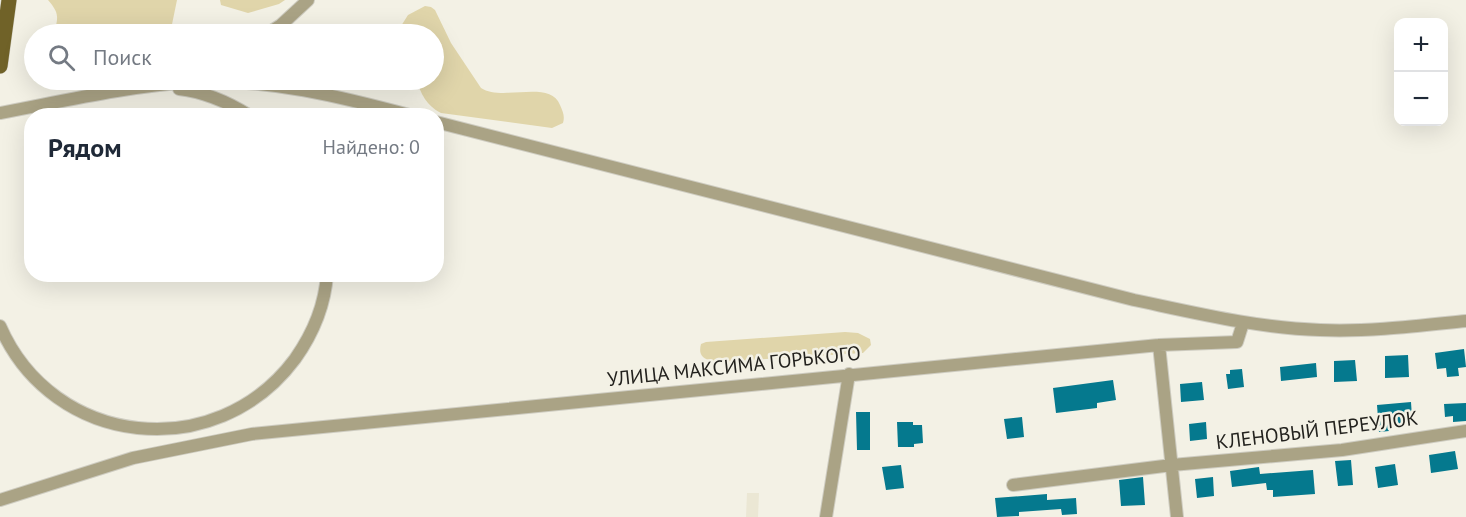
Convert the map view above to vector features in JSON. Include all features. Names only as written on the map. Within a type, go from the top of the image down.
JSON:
[{"type":"main road","points":[[0,66],[9,0]]},
{"type":"street","points":[[282,24],[308,0]]},
{"type":"street","points":[[26,108],[121,90]]},
{"type":"street","points":[[184,90],[227,102],[237,108]]},
{"type":"street","points":[[300,90],[378,108]]},
{"type":"street","points":[[0,113],[24,108]]},
{"type":"street","points":[[444,124],[1134,300],[1243,322],[1317,330],[1363,331],[1466,321]]},
{"type":"street","points":[[0,326],[7,343],[28,372],[55,396],[86,415],[120,426],[156,430],[191,427],[225,416],[257,398],[283,374],[305,345],[319,312],[325,282]]},
{"type":"street","name":"УЛИЦА МАКСИМА ГОРЬКОГО","points":[[0,500],[133,458],[252,434],[1159,345],[1237,342],[1243,322]]},
{"type":"street","points":[[1159,345],[1176,517]]},
{"type":"street","points":[[826,517],[849,374]]},
{"type":"street","name":"КЛЕНОВЫЙ ПЕРЕУЛОК","points":[[1013,485],[1172,465],[1342,450],[1466,431]]},
{"type":"shaded area","points":[[48,0],[177,0],[172,24],[56,24],[55,9]]},
{"type":"shaded area","points":[[220,0],[285,0],[248,13],[221,5]]},
{"type":"shaded area","points":[[425,6],[431,7],[442,24],[402,24],[408,15]]},
{"type":"shaded area","points":[[444,29],[481,88],[501,93],[546,93],[555,97],[560,105],[564,116],[563,123],[552,128],[444,113],[444,108],[434,108],[421,90],[444,90]]},
{"type":"shaded area","points":[[858,333],[870,339],[871,345],[863,353],[719,362],[704,358],[700,349],[701,344],[706,342]]},
{"type":"shaded area","points":[[747,493],[759,493],[758,517],[746,517]]},
{"type":"building","points":[[1464,349],[1466,367],[1458,368],[1459,376],[1447,377],[1446,368],[1437,369],[1435,353]]},
{"type":"building","points":[[1408,355],[1409,377],[1385,378],[1385,356]]},
{"type":"building","points":[[1355,360],[1357,381],[1334,382],[1334,361]]},
{"type":"building","points":[[1316,363],[1317,377],[1281,381],[1280,367]]},
{"type":"building","points":[[1242,369],[1244,387],[1228,389],[1226,374],[1230,374],[1230,370]]},
{"type":"building","points":[[1113,380],[1116,400],[1097,403],[1097,408],[1056,413],[1053,388]]},
{"type":"building","points":[[1202,382],[1204,400],[1181,402],[1180,384]]},
{"type":"building","points":[[1411,402],[1412,417],[1405,418],[1406,426],[1389,427],[1389,431],[1379,432],[1377,405]]},
{"type":"building","points":[[1466,403],[1466,421],[1453,422],[1453,416],[1445,417],[1444,404]]},
{"type":"building","points":[[856,412],[870,412],[870,450],[857,450]]},
{"type":"building","points":[[1022,417],[1024,437],[1007,439],[1004,419]]},
{"type":"building","points":[[897,422],[913,422],[913,425],[922,425],[923,443],[914,444],[914,447],[898,447]]},
{"type":"building","points":[[1206,422],[1207,439],[1190,441],[1189,424]]},
{"type":"building","points":[[1455,451],[1458,469],[1431,473],[1429,455]]},
{"type":"building","points":[[1351,460],[1353,485],[1338,486],[1335,461]]},
{"type":"building","points":[[1395,464],[1398,485],[1378,488],[1375,467]]},
{"type":"building","points":[[901,465],[904,488],[886,490],[882,467]]},
{"type":"building","points":[[1259,467],[1260,474],[1313,470],[1315,494],[1273,497],[1273,490],[1267,490],[1266,483],[1232,487],[1230,471]]},
{"type":"building","points":[[1143,477],[1145,505],[1121,506],[1119,480]]},
{"type":"building","points":[[1213,477],[1214,496],[1197,498],[1195,479]]},
{"type":"building","points":[[1047,494],[1047,500],[1076,498],[1077,514],[1062,515],[1061,509],[1019,512],[1019,516],[997,517],[995,498]]}]
